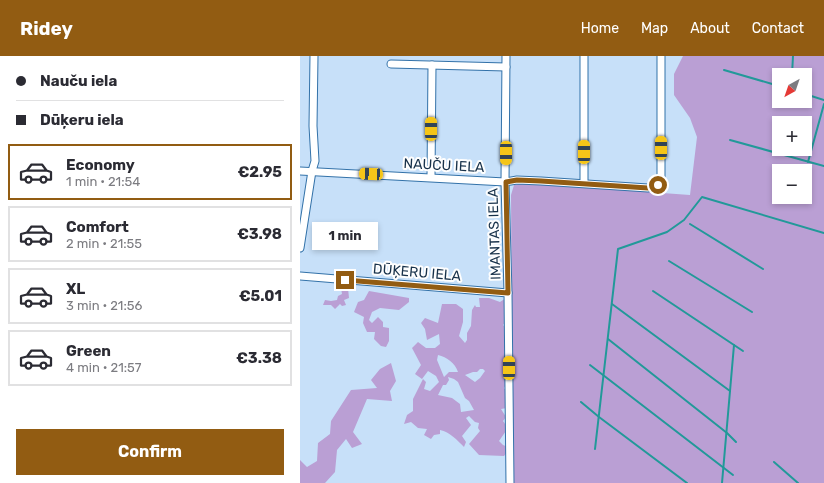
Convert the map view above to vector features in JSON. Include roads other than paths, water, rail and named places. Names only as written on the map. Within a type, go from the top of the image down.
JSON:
[{"type":"street","points":[[300,248],[312,171],[315,161],[312,126],[314,56]]},
{"type":"street","name":"IMANTAS IELA","points":[[506,56],[510,483]]},
{"type":"street","points":[[584,56],[584,184]]},
{"type":"street","name":"NAUČU IELA","points":[[300,171],[506,182],[517,180],[648,188],[658,185],[661,179],[660,56]]},
{"type":"street","points":[[391,64],[506,67]]},
{"type":"street","points":[[431,177],[432,65]]},
{"type":"street","name":"DŪĶERU IELA","points":[[300,276],[508,293]]},
{"type":"waterway","points":[[792,68],[793,56]]},
{"type":"waterway","points":[[724,70],[772,84]]},
{"type":"waterway","points":[[812,96],[824,100]]},
{"type":"waterway","points":[[808,162],[824,104]]},
{"type":"waterway","points":[[730,140],[824,166]]},
{"type":"waterway","points":[[595,449],[618,249],[667,232],[684,220],[702,197],[824,233]]},
{"type":"waterway","points":[[690,224],[763,269]]},
{"type":"waterway","points":[[669,261],[752,312]]},
{"type":"waterway","points":[[653,291],[743,351]]},
{"type":"waterway","points":[[612,304],[730,391]]},
{"type":"waterway","points":[[608,339],[727,433],[736,442]]},
{"type":"waterway","points":[[722,483],[734,345]]},
{"type":"waterway","points":[[590,365],[733,475]]},
{"type":"waterway","points":[[581,402],[687,483]]},
{"type":"waterway","points":[[774,462],[798,483]]}]
